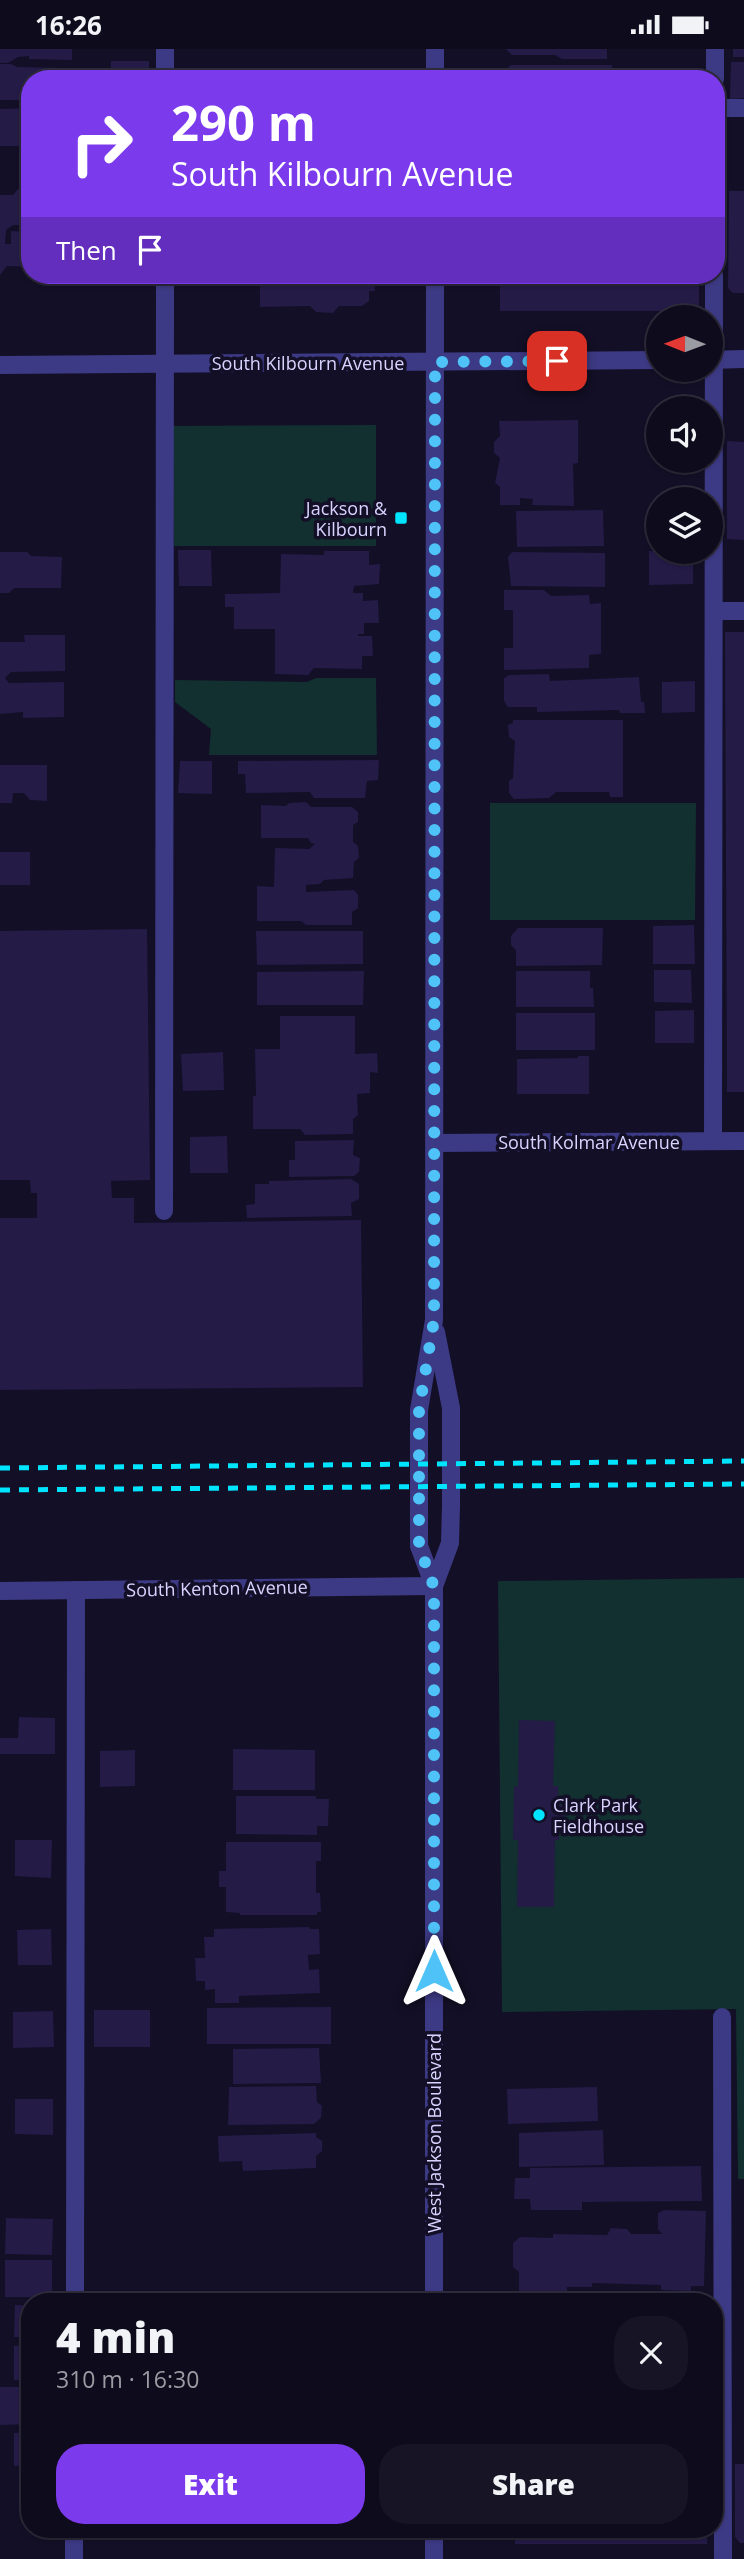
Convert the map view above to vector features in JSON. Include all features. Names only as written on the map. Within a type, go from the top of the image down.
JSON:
[{"type":"street","points":[[165,49],[165,70]]},
{"type":"street","points":[[435,49],[435,70]]},
{"type":"street","points":[[715,49],[715,70]]},
{"type":"street","points":[[725,108],[744,108]]},
{"type":"street","points":[[164,1211],[165,284]]},
{"type":"street","name":"West Jackson Boulevard","points":[[434,1587],[419,1546],[419,1410],[434,1320],[435,284]]},
{"type":"street","points":[[713,305],[714,284]]},
{"type":"street","points":[[723,359],[744,359]]},
{"type":"street","name":"South Kilbourn Avenue","points":[[0,365],[646,360]]},
{"type":"street","points":[[712,382],[713,1141]]},
{"type":"street","points":[[714,611],[744,611]]},
{"type":"street","name":"South Kolmar Avenue","points":[[435,1143],[744,1141]]},
{"type":"street","name":"West Jackson Boulevard","points":[[434,1320],[451,1408],[450,1543],[434,1587],[434,2293]]},
{"type":"street","name":"South Kenton Avenue","points":[[0,1591],[434,1587]]},
{"type":"street","points":[[75,2293],[76,1590]]},
{"type":"street","points":[[722,2017],[723,2293]]},
{"type":"street","points":[[74,2538],[74,2559]]},
{"type":"street","points":[[434,2538],[434,2559]]},
{"type":"street","points":[[723,2538],[723,2559]]},
{"type":"green space","points":[[376,425],[376,546],[174,546],[173,426]]},
{"type":"green space","points":[[316,678],[376,678],[377,755],[209,755],[211,729],[175,702],[175,680],[307,682]]},
{"type":"green space","points":[[490,803],[696,803],[695,920],[490,920]]},
{"type":"green space","points":[[744,1578],[744,2179],[738,2179],[736,2009],[502,2012],[498,1581]]},
{"type":"building","points":[[0,49],[72,49],[72,60],[29,59],[29,56],[0,63]]},
{"type":"building","points":[[506,49],[607,49],[607,59],[512,55]]},
{"type":"building","points":[[733,49],[744,49],[744,57],[733,57]]},
{"type":"building","points":[[111,61],[149,61],[149,70],[111,70]]},
{"type":"building","points":[[731,62],[744,62],[744,98],[730,99]]},
{"type":"building","points":[[0,64],[63,68],[21,70],[21,102],[0,100]]},
{"type":"building","points":[[511,65],[612,65],[612,70],[505,70]]},
{"type":"building","points":[[21,108],[21,146],[0,146],[0,109]]},
{"type":"building","points":[[21,189],[21,225],[13,225],[6,230],[5,244],[11,244],[11,231],[21,232],[21,267],[7,266],[0,275],[0,195],[13,195]]},
{"type":"building","points":[[729,191],[744,191],[744,293],[733,293],[728,288]]},
{"type":"building","points":[[260,284],[375,284],[375,291],[369,291],[369,301],[362,306],[339,306],[333,313],[316,312],[310,306],[260,307]]},
{"type":"building","points":[[500,284],[699,284],[699,305],[646,305],[646,311],[500,311]]},
{"type":"building","points":[[578,420],[578,463],[573,464],[574,506],[532,505],[533,499],[520,498],[520,505],[500,505],[500,487],[495,483],[500,458],[494,453],[494,442],[500,436],[499,421]]},
{"type":"building","points":[[727,441],[744,442],[744,540],[727,539]]},
{"type":"building","points":[[603,510],[604,546],[517,547],[516,511]]},
{"type":"building","points":[[178,550],[211,550],[212,586],[179,586]]},
{"type":"building","points":[[324,551],[369,551],[369,565],[380,564],[379,584],[354,586],[353,593],[363,593],[363,601],[378,600],[379,623],[364,623],[364,634],[358,634],[372,636],[373,656],[362,656],[362,669],[314,668],[308,675],[275,674],[275,629],[234,629],[234,607],[225,607],[225,594],[280,593],[281,554],[324,555]]},
{"type":"building","points":[[0,552],[27,552],[31,556],[62,557],[61,588],[14,588],[9,593],[0,593]]},
{"type":"building","points":[[512,552],[605,553],[605,587],[511,586],[508,557]]},
{"type":"building","points":[[649,564],[693,564],[693,584],[649,585]]},
{"type":"building","points":[[504,590],[544,590],[551,596],[589,595],[590,604],[601,603],[601,654],[589,655],[589,668],[504,670],[504,648],[513,648],[513,610],[504,610]]},
{"type":"building","points":[[725,632],[744,632],[744,1092],[727,1092]]},
{"type":"building","points":[[24,635],[65,635],[65,671],[11,672],[5,678],[9,683],[64,682],[64,717],[23,718],[23,712],[0,714],[0,642],[25,642]]},
{"type":"building","points":[[549,674],[550,681],[639,677],[641,702],[644,702],[645,713],[620,713],[619,710],[537,712],[537,707],[508,707],[504,701],[504,678],[509,675]]},
{"type":"building","points":[[695,681],[695,712],[662,713],[662,682]]},
{"type":"building","points":[[513,720],[623,720],[623,797],[610,797],[609,792],[556,792],[549,798],[514,799],[509,793],[509,781],[513,778],[515,741],[509,737],[508,725],[513,723]]},
{"type":"building","points":[[379,760],[378,780],[367,781],[365,798],[314,798],[310,792],[246,793],[245,774],[238,774],[238,761]]},
{"type":"building","points":[[180,761],[212,761],[212,794],[178,793]]},
{"type":"building","points":[[0,765],[47,765],[47,801],[30,800],[24,793],[13,793],[12,803],[0,803]]},
{"type":"building","points":[[306,802],[311,807],[352,807],[358,812],[358,822],[353,825],[353,842],[358,846],[359,858],[354,862],[353,878],[324,880],[320,884],[306,885],[306,892],[354,890],[358,895],[358,908],[352,912],[352,925],[257,921],[257,886],[274,887],[275,848],[309,849],[315,844],[308,838],[261,838],[261,805],[286,806],[289,803]]},
{"type":"building","points":[[0,852],[30,852],[30,885],[0,885]]},
{"type":"building","points":[[694,925],[695,964],[653,964],[653,926]]},
{"type":"building","points":[[518,928],[603,928],[602,965],[516,966],[516,950],[511,945],[511,936]]},
{"type":"building","points":[[147,929],[150,1180],[111,1181],[112,1198],[134,1198],[134,1223],[361,1220],[363,1387],[0,1390],[0,1218],[37,1218],[37,1193],[31,1193],[30,1180],[0,1180],[0,931]]},
{"type":"building","points":[[256,931],[363,931],[363,964],[257,965]]},
{"type":"building","points":[[654,970],[691,970],[692,1003],[654,1002]]},
{"type":"building","points":[[364,971],[363,1005],[257,1005],[257,972]]},
{"type":"building","points":[[516,971],[590,971],[594,1007],[516,1007]]},
{"type":"building","points":[[694,1010],[694,1043],[655,1043],[655,1011]]},
{"type":"building","points":[[516,1013],[595,1013],[595,1050],[516,1050]]},
{"type":"building","points":[[280,1016],[355,1016],[355,1054],[377,1053],[378,1073],[370,1072],[370,1093],[357,1094],[358,1115],[353,1119],[353,1134],[305,1135],[300,1129],[253,1129],[253,1096],[256,1096],[255,1049],[280,1049]]},
{"type":"building","points":[[223,1052],[224,1090],[183,1091],[181,1054]]},
{"type":"building","points":[[589,1056],[589,1094],[517,1094],[517,1059]]},
{"type":"building","points":[[227,1136],[228,1173],[190,1173],[190,1137]]},
{"type":"building","points":[[354,1140],[353,1155],[360,1158],[359,1172],[354,1176],[289,1177],[289,1160],[295,1160],[295,1141]]},
{"type":"building","points":[[351,1179],[359,1184],[359,1199],[351,1203],[352,1216],[247,1218],[246,1205],[255,1204],[255,1184],[269,1184],[269,1181]]},
{"type":"building","points":[[19,1717],[55,1718],[55,1754],[0,1754],[0,1738],[18,1738]]},
{"type":"building","name":"Clark Park Fieldhouse","points":[[519,1720],[555,1721],[553,1786],[558,1786],[559,1805],[564,1805],[564,1824],[559,1824],[559,1840],[555,1840],[554,1907],[517,1907],[518,1840],[513,1840],[514,1787],[518,1786]]},
{"type":"building","points":[[233,1749],[315,1750],[315,1790],[233,1790]]},
{"type":"building","points":[[135,1750],[135,1786],[100,1787],[100,1751]]},
{"type":"building","points":[[236,1796],[316,1796],[316,1799],[329,1799],[328,1826],[317,1826],[317,1835],[236,1834]]},
{"type":"building","points":[[15,1840],[52,1840],[51,1878],[15,1876]]},
{"type":"building","points":[[226,1842],[321,1842],[321,1861],[316,1861],[316,1893],[320,1893],[321,1912],[317,1912],[317,1915],[240,1915],[226,1912],[226,1887],[219,1887],[219,1871],[226,1871]]},
{"type":"building","points":[[51,1929],[52,1965],[18,1965],[17,1930]]},
{"type":"building","points":[[214,1929],[319,1929],[320,1954],[308,1955],[309,1970],[319,1969],[320,1993],[239,1996],[239,2003],[215,2003],[215,1989],[205,1990],[205,1981],[196,1981],[195,1958],[205,1958],[204,1937],[214,1937]]},
{"type":"building","points":[[331,2007],[331,2044],[207,2044],[207,2008]]},
{"type":"building","points":[[94,2010],[150,2010],[150,2047],[94,2047]]},
{"type":"building","points":[[53,2011],[54,2047],[13,2048],[13,2012]]},
{"type":"building","points":[[319,2048],[321,2083],[233,2084],[233,2049]]},
{"type":"building","points":[[316,2086],[317,2102],[322,2106],[321,2118],[314,2124],[228,2125],[229,2087]]},
{"type":"building","points":[[597,2087],[598,2121],[508,2124],[507,2089]]},
{"type":"building","points":[[15,2099],[53,2099],[53,2135],[15,2134]]},
{"type":"building","points":[[603,2130],[604,2165],[519,2167],[519,2133]]},
{"type":"building","points":[[316,2133],[316,2137],[322,2141],[322,2151],[316,2156],[316,2168],[243,2171],[242,2161],[219,2162],[218,2136]]},
{"type":"building","points":[[701,2166],[702,2201],[582,2202],[582,2210],[531,2210],[530,2199],[514,2199],[515,2178],[530,2178],[530,2168]]},
{"type":"building","points":[[664,2210],[706,2211],[704,2286],[691,2286],[691,2291],[661,2290],[661,2285],[592,2283],[592,2287],[567,2287],[567,2293],[519,2292],[519,2272],[513,2267],[513,2243],[520,2237],[553,2238],[553,2234],[607,2235],[611,2228],[627,2229],[631,2234],[662,2234],[658,2229],[658,2213]]},
{"type":"building","points":[[6,2218],[53,2219],[52,2255],[5,2254]]},
{"type":"building","points":[[5,2260],[52,2260],[52,2293],[21,2293],[21,2297],[5,2297]]},
{"type":"building","points":[[15,2305],[21,2305],[21,2337],[14,2337]]},
{"type":"building","points":[[14,2346],[21,2346],[21,2380],[14,2380]]},
{"type":"building","points":[[0,2387],[21,2387],[21,2424],[0,2425]]},
{"type":"building","points":[[14,2433],[21,2433],[21,2466],[14,2466]]},
{"type":"building","points":[[735,2464],[744,2464],[744,2543],[740,2543],[735,2537]]},
{"type":"building","points":[[515,2538],[707,2538],[707,2544],[515,2544]]},
{"type":"railway","points":[[0,1468],[744,1461]]},
{"type":"railway","points":[[0,1490],[744,1484]]},
{"type":"place","name":"Jackson & Kilbourn","points":[[401,518]]},
{"type":"place","name":"Clark Park Fieldhouse","points":[[539,1815]]},
{"type":"route","points":[[434,1971],[434,1587],[419,1546],[419,1410],[434,1320],[435,362],[557,361]]}]
